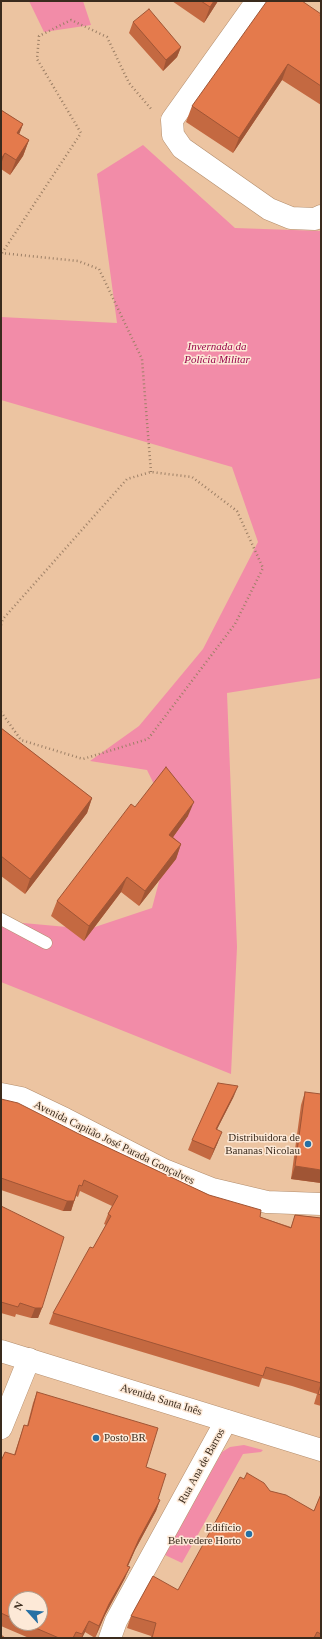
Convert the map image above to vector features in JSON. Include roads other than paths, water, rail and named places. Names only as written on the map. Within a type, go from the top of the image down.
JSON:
[{"type":"street","points":[[257,1],[172,120],[173,135],[182,148],[269,209],[291,218],[315,218],[321,216]]},
{"type":"street","name":"Avenida Capitão José Parada Gonçalves","points":[[1,1094],[27,1101],[164,1170],[212,1189],[267,1202],[321,1204]]},
{"type":"street","name":"Avenida Santa Inês","points":[[1,1351],[321,1450]]},
{"type":"street","points":[[1,1428],[28,1359]]},
{"type":"street","name":"Rua Ana de Barros","points":[[110,1638],[116,1621],[226,1421]]},
{"type":"lane","points":[[1,919],[46,943]]},
{"type":"place","name":"Distribuidora de Bananas Nicolau","points":[[308,1144]]},
{"type":"place","name":"Posto BR","points":[[96,1438]]},
{"type":"place","name":"Edifício Belvedere Horto","points":[[249,1534]]},
{"type":"park label","name":"Invernada da Polícia Militar","points":[[217,353]]}]
